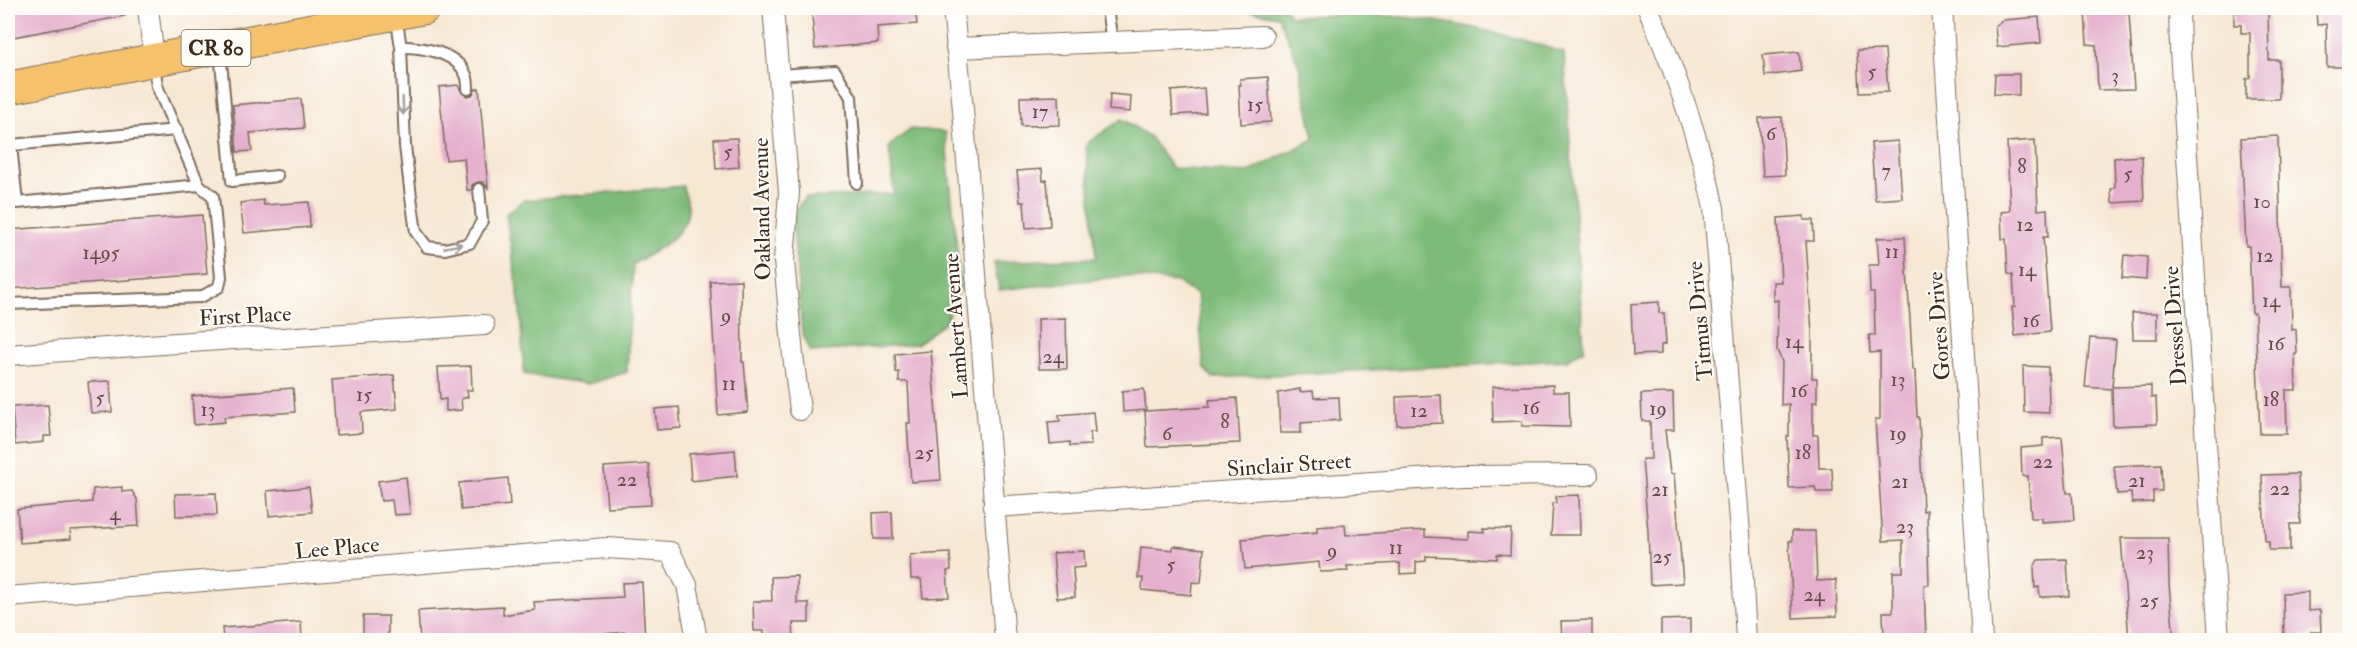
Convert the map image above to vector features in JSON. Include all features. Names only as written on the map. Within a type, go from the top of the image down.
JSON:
[{"type":"main road","name":"CR 80","points":[[8,88],[410,10]]},
{"type":"street","points":[[148,8],[154,60]]},
{"type":"street","name":"Oakland Avenue","points":[[773,8],[789,192],[784,261],[800,410]]},
{"type":"street","name":"Lambert Avenue","points":[[953,8],[1005,640]]},
{"type":"street","name":"Titmus Drive","points":[[1652,8],[1703,155],[1714,208],[1741,535],[1746,640]]},
{"type":"street","name":"Gores Drive","points":[[1942,8],[1982,640]]},
{"type":"street","name":"Dressel Drive","points":[[2179,8],[2219,640]]},
{"type":"street","points":[[956,48],[1263,36]]},
{"type":"street","name":"First Place","points":[[8,355],[484,325]]},
{"type":"street","name":"Sinclair Street","points":[[993,507],[1463,476],[1588,475]]},
{"type":"street","name":"Lee Place","points":[[8,597],[607,548],[670,552],[687,585],[697,640]]},
{"type":"lane","points":[[1107,8],[1112,42]]},
{"type":"lane","points":[[410,10],[401,47],[405,146],[416,232],[427,247],[445,249],[470,243],[482,221],[479,189]]},
{"type":"lane","points":[[220,47],[232,181],[277,176]]},
{"type":"lane","points":[[401,47],[430,49],[451,59],[466,74],[468,89]]},
{"type":"lane","points":[[8,304],[201,297],[212,293],[219,287],[213,196],[199,186],[157,86],[154,60]]},
{"type":"lane","points":[[780,75],[835,70],[851,97],[857,183]]},
{"type":"lane","points":[[177,130],[11,145],[17,203],[199,186]]},
{"type":"green space","points":[[1230,8],[1284,8],[1291,16],[1364,14],[1422,19],[1494,33],[1564,53],[1584,349],[1567,360],[1213,378],[1204,367],[1197,295],[1177,282],[1126,276],[999,290],[994,262],[1096,258],[1086,144],[1122,119],[1150,137],[1172,168],[1248,173],[1314,139],[1299,66],[1278,16]]},
{"type":"green space","points":[[911,129],[945,132],[961,286],[945,322],[917,344],[811,352],[802,333],[792,214],[805,198],[894,194],[889,146]]},
{"type":"green space","points":[[683,186],[688,205],[683,225],[670,241],[633,264],[627,372],[589,384],[524,374],[520,308],[506,214],[524,200]]},
{"type":"building","points":[[8,8],[124,8],[125,16],[8,38]]},
{"type":"building","points":[[821,8],[915,8],[917,24],[877,27],[878,43],[815,49],[812,15]]},
{"type":"building","points":[[2104,8],[2124,9],[2124,13],[2129,13],[2134,89],[2098,90],[2096,45],[2087,44],[2085,11],[2103,11]]},
{"type":"building","points":[[2234,8],[2268,8],[2269,60],[2279,60],[2279,99],[2246,99],[2246,79],[2250,77],[2250,33],[2241,33],[2241,25],[2234,25]]},
{"type":"building","points":[[2316,8],[2349,8],[2349,67],[2327,67],[2326,24],[2317,25]]},
{"type":"building","points":[[2039,17],[2041,43],[1997,47],[1995,26],[2004,20]]},
{"type":"building","points":[[1885,50],[1888,92],[1859,93],[1857,51]]},
{"type":"building","points":[[1799,52],[1801,71],[1765,76],[1763,55]]},
{"type":"building","points":[[1995,74],[2019,74],[2019,95],[1994,94]]},
{"type":"building","points":[[1268,77],[1271,122],[1241,124],[1240,79]]},
{"type":"building","points":[[458,85],[462,93],[467,96],[472,95],[479,88],[488,188],[483,182],[478,182],[472,185],[472,190],[467,190],[464,158],[446,160],[439,87]]},
{"type":"building","points":[[1204,88],[1206,113],[1173,115],[1171,91]]},
{"type":"building","points":[[1110,94],[1131,96],[1130,112],[1109,110]]},
{"type":"building","points":[[1059,96],[1060,125],[1021,126],[1020,97]]},
{"type":"building","points":[[301,99],[304,128],[250,133],[252,151],[237,152],[233,105]]},
{"type":"building","points":[[1782,117],[1785,175],[1763,176],[1759,118]]},
{"type":"building","points":[[2278,136],[2282,287],[2291,287],[2292,330],[2296,329],[2296,390],[2286,390],[2287,434],[2260,434],[2255,313],[2252,313],[2249,246],[2246,246],[2241,138]]},
{"type":"building","points":[[737,138],[739,167],[716,169],[714,139]]},
{"type":"building","points":[[2035,140],[2038,210],[2047,209],[2048,237],[2043,237],[2050,332],[2015,336],[2012,307],[2015,307],[2013,275],[2008,274],[2006,239],[2002,239],[2001,212],[2010,211],[2007,142]]},
{"type":"building","points":[[1898,141],[1902,198],[1875,200],[1871,143]]},
{"type":"building","points":[[2142,156],[2144,201],[2112,203],[2111,189],[2115,188],[2114,158]]},
{"type":"building","points":[[1042,169],[1043,181],[1047,180],[1050,226],[1026,228],[1024,202],[1020,202],[1017,171]]},
{"type":"building","points":[[263,200],[264,205],[309,202],[310,227],[244,233],[240,203]]},
{"type":"building","points":[[202,215],[207,274],[8,289],[8,230]]},
{"type":"building","points":[[1804,216],[1804,220],[1813,220],[1814,241],[1806,241],[1812,334],[1812,378],[1817,378],[1817,402],[1813,402],[1813,435],[1818,435],[1819,468],[1832,468],[1833,492],[1816,492],[1815,487],[1789,488],[1787,436],[1789,436],[1789,404],[1781,405],[1782,362],[1777,350],[1778,300],[1773,301],[1773,282],[1781,282],[1778,218]]},
{"type":"building","points":[[1905,237],[1913,370],[1915,370],[1917,417],[1919,417],[1923,511],[1927,510],[1929,585],[1924,585],[1926,637],[1884,639],[1883,612],[1893,612],[1893,572],[1903,572],[1903,540],[1883,541],[1875,420],[1880,419],[1880,352],[1870,353],[1869,335],[1875,335],[1874,293],[1870,293],[1869,265],[1879,265],[1877,238]]},
{"type":"building","points":[[2124,255],[2147,257],[2146,280],[2122,278]]},
{"type":"building","points":[[741,280],[742,362],[744,362],[748,412],[718,415],[710,281]]},
{"type":"building","points":[[1659,302],[1659,313],[1664,313],[1666,344],[1661,345],[1661,354],[1633,355],[1631,304]]},
{"type":"building","points":[[2132,313],[2157,313],[2157,339],[2133,339]]},
{"type":"building","points":[[1066,318],[1067,369],[1039,369],[1038,319]]},
{"type":"building","points":[[2090,338],[2116,340],[2112,387],[2151,386],[2151,398],[2156,397],[2157,424],[2113,426],[2112,389],[2085,387]]},
{"type":"building","points":[[931,351],[941,480],[911,482],[907,423],[910,423],[908,382],[899,382],[895,354]]},
{"type":"building","points":[[471,366],[472,390],[467,390],[468,397],[461,399],[462,410],[446,411],[446,399],[440,400],[438,367]]},
{"type":"building","points":[[2023,366],[2048,367],[2049,413],[2024,412]]},
{"type":"building","points":[[394,375],[397,409],[361,412],[362,433],[336,435],[332,380]]},
{"type":"building","points":[[110,381],[112,412],[91,413],[88,382]]},
{"type":"building","points":[[1553,385],[1553,392],[1569,392],[1570,427],[1522,426],[1522,421],[1493,422],[1492,387]]},
{"type":"building","points":[[293,388],[295,412],[224,417],[225,422],[194,425],[192,396]]},
{"type":"building","points":[[1144,389],[1146,410],[1123,412],[1122,391]]},
{"type":"building","points":[[1300,389],[1300,392],[1313,391],[1314,398],[1339,397],[1340,420],[1301,423],[1301,433],[1280,433],[1278,393]]},
{"type":"building","points":[[1673,393],[1674,430],[1665,430],[1670,474],[1674,474],[1683,583],[1650,585],[1642,459],[1651,459],[1650,421],[1642,421],[1641,394]]},
{"type":"building","points":[[1441,395],[1442,423],[1397,425],[1396,397]]},
{"type":"building","points":[[1237,398],[1240,443],[1147,447],[1145,411],[1210,407],[1209,400]]},
{"type":"building","points":[[48,405],[51,436],[44,436],[44,442],[15,445],[12,407]]},
{"type":"building","points":[[679,407],[681,428],[657,430],[655,409]]},
{"type":"building","points":[[1093,412],[1095,432],[1090,432],[1091,445],[1070,446],[1070,442],[1050,444],[1048,422],[1060,421],[1059,415]]},
{"type":"building","points":[[2062,437],[2067,493],[2072,493],[2074,520],[2042,522],[2042,518],[2031,518],[2028,476],[2022,476],[2021,448],[2043,446],[2043,438]]},
{"type":"building","points":[[735,450],[737,476],[691,481],[689,454]]},
{"type":"building","points":[[649,464],[651,505],[607,507],[604,467]]},
{"type":"building","points":[[2161,464],[2162,491],[2153,491],[2153,502],[2132,503],[2131,493],[2117,494],[2114,466]]},
{"type":"building","points":[[2298,474],[2300,524],[2290,524],[2290,550],[2269,550],[2269,541],[2265,541],[2262,475]]},
{"type":"building","points":[[406,477],[410,514],[394,515],[392,500],[381,501],[378,481]]},
{"type":"building","points":[[508,478],[510,505],[461,510],[459,483]]},
{"type":"building","points":[[122,487],[122,492],[132,491],[137,499],[139,526],[70,530],[71,539],[20,543],[17,509],[92,502],[93,489]]},
{"type":"building","points":[[309,487],[312,512],[269,516],[267,491]]},
{"type":"building","points":[[216,493],[217,515],[176,516],[175,494]]},
{"type":"building","points":[[1579,495],[1580,535],[1551,535],[1553,503],[1556,503],[1556,496]]},
{"type":"building","points":[[892,512],[893,539],[874,539],[873,513]]},
{"type":"building","points":[[1345,525],[1346,535],[1425,530],[1425,537],[1468,539],[1468,531],[1485,532],[1484,528],[1511,529],[1510,555],[1497,554],[1497,559],[1426,556],[1426,561],[1416,562],[1416,573],[1400,574],[1400,563],[1347,566],[1348,571],[1320,572],[1319,562],[1245,569],[1242,539],[1317,532],[1317,527]]},
{"type":"building","points":[[1792,531],[1815,531],[1817,581],[1836,580],[1837,616],[1793,618],[1789,541],[1792,541]]},
{"type":"building","points":[[2121,538],[2168,538],[2174,640],[2129,640]]},
{"type":"building","points":[[1173,546],[1204,549],[1201,583],[1192,582],[1191,595],[1142,590],[1143,578],[1138,578],[1141,547],[1173,550]]},
{"type":"building","points":[[1084,551],[1085,567],[1073,568],[1075,597],[1057,598],[1053,553]]},
{"type":"building","points":[[950,553],[951,570],[947,571],[949,597],[923,598],[921,579],[911,579],[910,555]]},
{"type":"building","points":[[2067,559],[2069,596],[2040,597],[2039,587],[2035,588],[2034,567],[2038,560]]},
{"type":"building","points":[[797,576],[797,603],[809,603],[809,623],[793,623],[794,640],[764,640],[764,631],[754,631],[753,601],[772,601],[771,577]]},
{"type":"building","points":[[642,582],[645,640],[624,640],[624,632],[562,638],[562,640],[420,640],[418,611],[503,606],[503,615],[535,610],[534,602],[623,597],[622,583]]},
{"type":"building","points":[[2308,592],[2308,611],[2320,610],[2321,632],[2311,632],[2311,636],[2284,637],[2283,593]]},
{"type":"building","points":[[363,616],[388,616],[388,640],[363,640]]},
{"type":"building","points":[[1690,619],[1690,640],[1661,640],[1661,620]]},
{"type":"building","points":[[1592,620],[1592,640],[1562,640],[1561,621]]},
{"type":"building","points":[[301,622],[302,640],[223,640],[222,628]]}]
